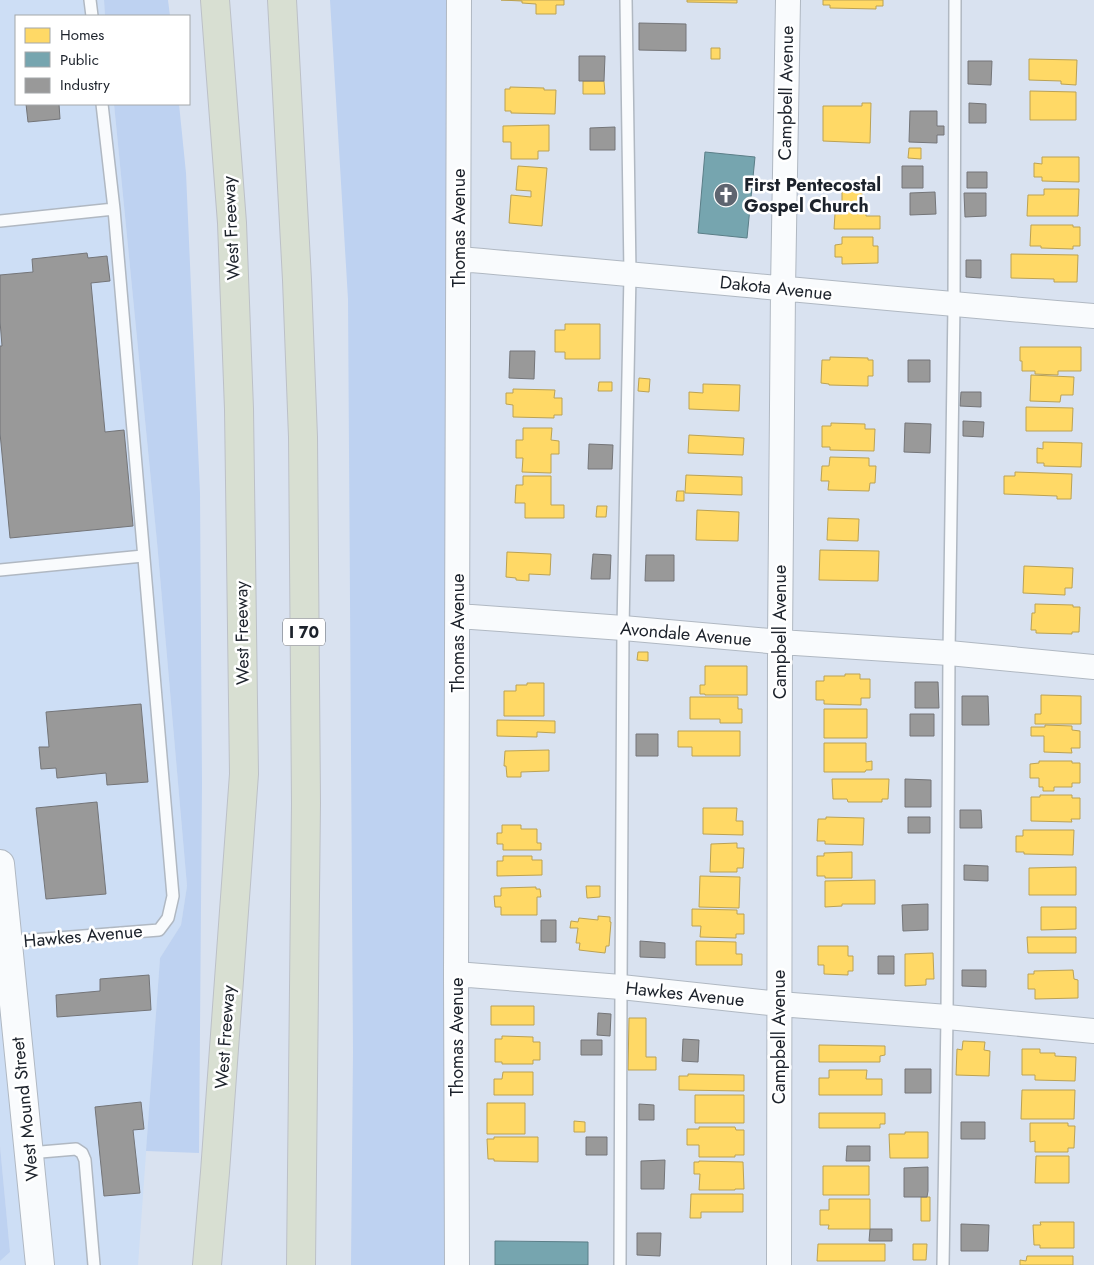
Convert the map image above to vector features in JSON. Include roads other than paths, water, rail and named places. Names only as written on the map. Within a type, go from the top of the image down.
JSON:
[{"type":"highway","name":"West Freeway","points":[[207,1265],[244,774],[239,409],[232,223],[216,0]]},
{"type":"highway","name":"I 70","points":[[282,0],[297,280],[303,437],[306,813],[302,1265]]},
{"type":"main road","name":"West Mound Street","points":[[0,864],[40,1265]]},
{"type":"street","name":"Thomas Avenue","points":[[457,1265],[459,0]]},
{"type":"street","name":"Campbell Avenue","points":[[779,1265],[782,289],[788,0]]},
{"type":"street","name":"Dakota Avenue","points":[[459,259],[954,305],[1094,316]]},
{"type":"street","name":"Avondale Avenue","points":[[458,616],[780,642],[949,653],[1094,667]]},
{"type":"street","name":"Hawkes Avenue","points":[[456,974],[620,987],[779,1004],[1094,1031]]},
{"type":"lane","points":[[90,0],[92,15]]},
{"type":"lane","points":[[620,1265],[623,628],[630,274],[626,0]]},
{"type":"lane","points":[[943,1265],[948,1017],[949,653],[954,305],[955,0]]},
{"type":"lane","points":[[0,570],[144,556],[114,209],[102,105]]},
{"type":"lane","points":[[0,222],[114,209]]},
{"type":"lane","name":"Hawkes Avenue","points":[[7,942],[159,930],[168,918],[174,896],[144,556]]},
{"type":"lane","points":[[30,1153],[76,1149],[82,1153],[85,1160],[94,1265]]},
{"type":"place","name":"First Pentecostal Gospel Church","points":[[726,195]]}]
